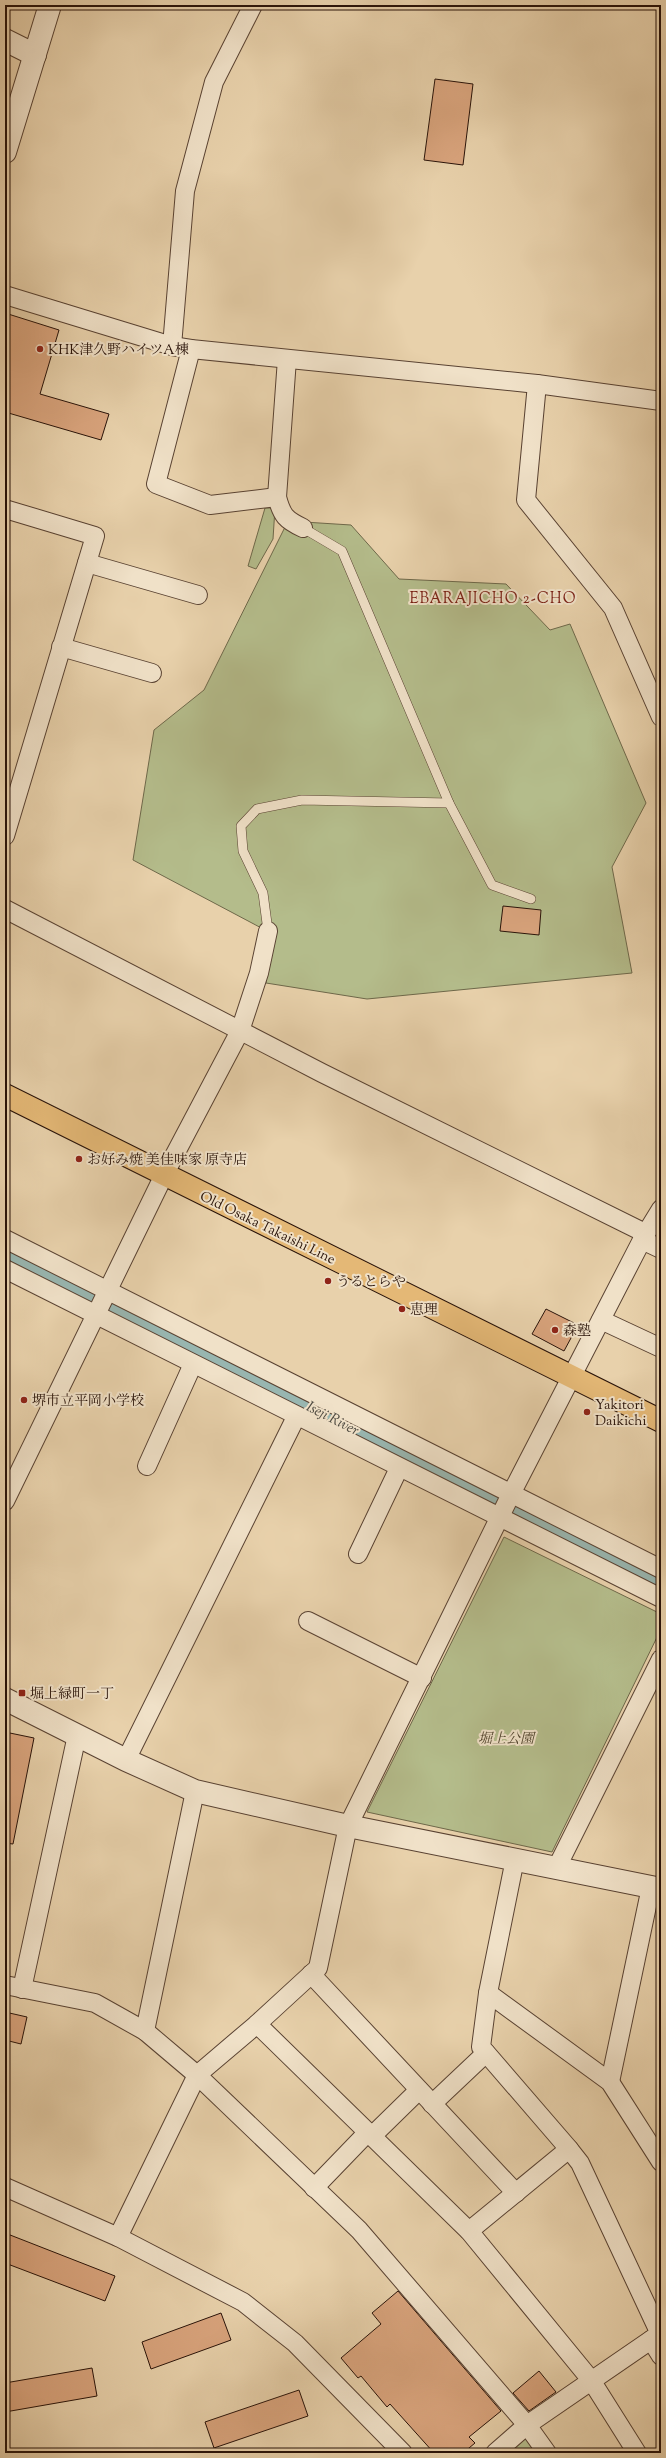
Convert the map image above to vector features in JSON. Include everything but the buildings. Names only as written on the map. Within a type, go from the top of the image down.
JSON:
[{"type":"main road","name":"Old Osaka Takaishi Line","points":[[5,1095],[661,1421]]},
{"type":"street","points":[[7,140],[50,5]]},
{"type":"street","points":[[172,346],[185,191],[214,82],[253,5]]},
{"type":"street","points":[[5,40],[35,55]]},
{"type":"street","points":[[5,295],[172,346],[538,384],[661,401]]},
{"type":"street","points":[[191,349],[156,484],[210,505],[277,497]]},
{"type":"street","points":[[287,359],[277,497],[280,509],[288,521],[303,528]]},
{"type":"street","points":[[538,384],[526,500],[613,608],[661,717]]},
{"type":"street","points":[[5,509],[95,536],[5,836]]},
{"type":"street","points":[[87,563],[198,595]]},
{"type":"street","points":[[62,647],[152,673]]},
{"type":"street","points":[[5,910],[644,1236],[661,1249]]},
{"type":"street","points":[[5,1500],[103,1303],[164,1175],[240,1031],[259,973],[268,931]]},
{"type":"street","points":[[118,2237],[197,2075],[257,2024],[318,1968],[348,1826],[422,1678],[511,1494],[644,1236],[661,1209]]},
{"type":"street","points":[[5,1239],[193,1364],[296,1417],[661,1598]]},
{"type":"street","points":[[5,1269],[103,1303],[511,1494],[661,1569]]},
{"type":"street","points":[[601,1320],[661,1348]]},
{"type":"street","points":[[148,1466],[193,1364]]},
{"type":"street","points":[[126,1760],[296,1417]]},
{"type":"street","points":[[358,1554],[399,1468]]},
{"type":"street","points":[[308,1621],[422,1678]]},
{"type":"street","points":[[557,1867],[661,1659]]},
{"type":"street","points":[[5,1699],[126,1760],[195,1791],[348,1826],[656,1888],[610,2082]]},
{"type":"street","points":[[77,1736],[14,1987],[94,2003],[145,2031],[197,2075],[358,2230],[527,2425],[546,2453]]},
{"type":"street","points":[[145,2031],[195,1791]]},
{"type":"street","points":[[516,1859],[488,1993],[481,2047],[580,2163],[657,2336],[661,2356]]},
{"type":"street","points":[[311,1974],[516,2193]]},
{"type":"street","points":[[488,1993],[610,2082],[661,2162]]},
{"type":"street","points":[[257,2024],[469,2231],[591,2380],[636,2453]]},
{"type":"street","points":[[432,2104],[486,2053]]},
{"type":"street","points":[[314,2188],[370,2134],[419,2090]]},
{"type":"street","points":[[469,2231],[569,2149]]},
{"type":"street","points":[[5,2187],[118,2237],[243,2302],[295,2343],[403,2453]]},
{"type":"street","points":[[495,2453],[527,2425],[657,2336]]},
{"type":"lane","points":[[303,528],[342,551],[449,802],[492,885],[531,899]]},
{"type":"lane","points":[[268,931],[263,894],[243,851],[241,826],[257,809],[302,800],[449,802]]},
{"type":"green space","points":[[265,508],[275,508],[273,539],[256,569],[248,566]]},
{"type":"green space","points":[[288,521],[351,525],[399,579],[506,584],[550,630],[570,624],[646,803],[612,867],[632,973],[367,999],[266,983],[267,931],[133,860],[154,730],[204,690]]},
{"type":"green space","name":"堀上公園","points":[[504,1537],[661,1614],[661,1629],[552,1852],[367,1812]]},
{"type":"green space","points":[[525,2436],[537,2453],[507,2453]]},
{"type":"waterway","name":"Iseji River","points":[[5,1252],[661,1583]]},
{"type":"place","name":"KHK津久野ハイツA棟","points":[[40,349]]},
{"type":"place","name":"お好み焼 美佳味家 原寺店","points":[[79,1159]]},
{"type":"place","name":"うるとらや","points":[[328,1281]]},
{"type":"place","name":"恵理","points":[[402,1309]]},
{"type":"place","name":"森塾","points":[[555,1330]]},
{"type":"place","name":"堺市立平岡小学校","points":[[24,1400]]},
{"type":"place","name":"Yakitori Daikichi","points":[[587,1412]]},
{"type":"place","name":"堀上緑町一丁","points":[[22,1693]]},
{"type":"district","name":"EBARAJICHO 2-CHO","points":[[493,598]]}]
